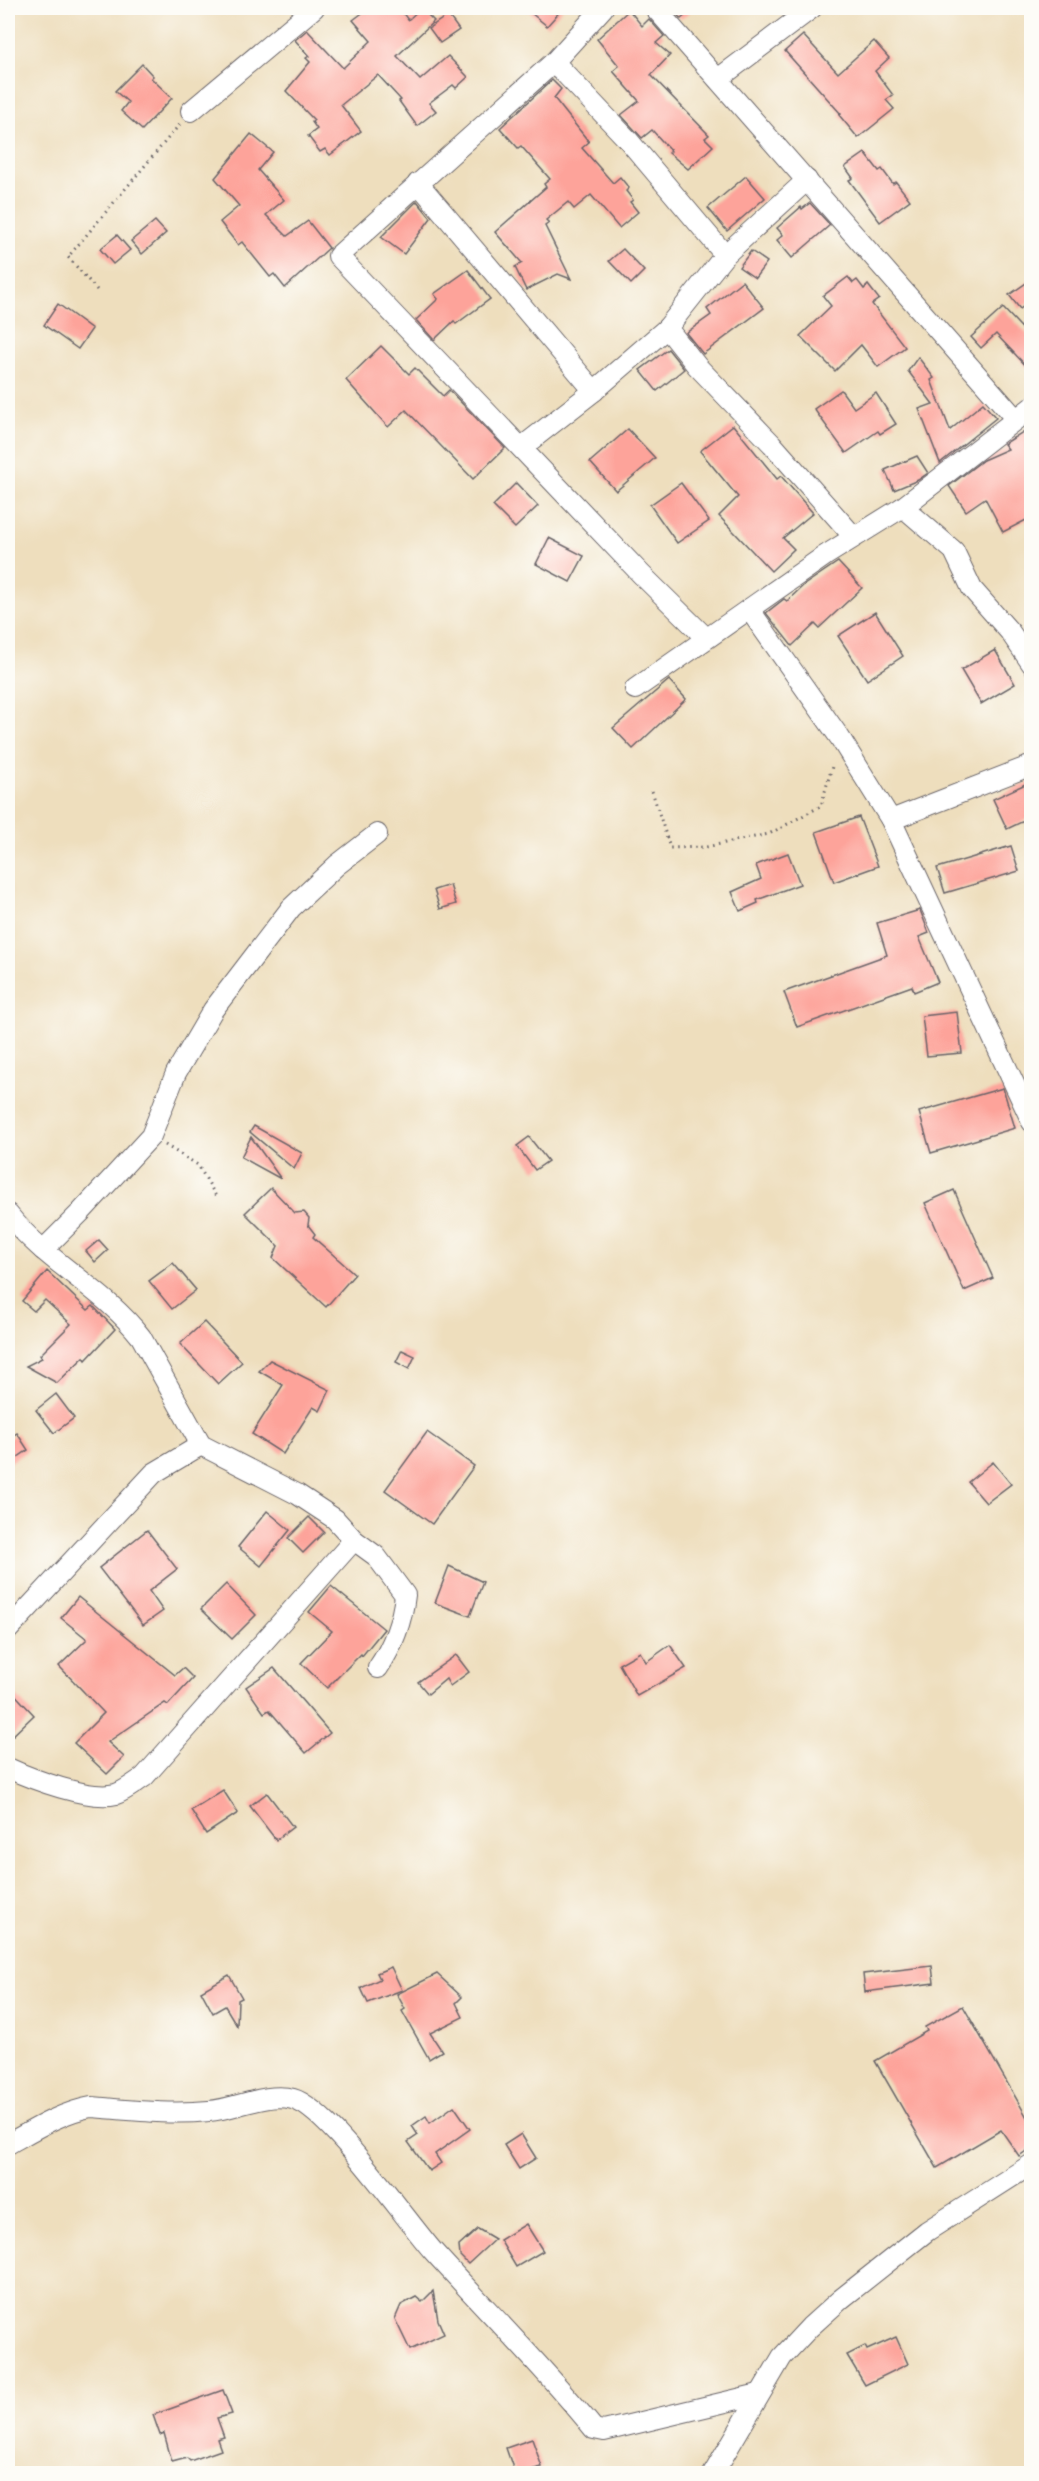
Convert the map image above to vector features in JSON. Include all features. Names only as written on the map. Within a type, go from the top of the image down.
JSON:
[{"type":"street","points":[[191,111],[314,8]]},
{"type":"street","points":[[603,8],[554,62],[338,256],[641,574],[706,638]]},
{"type":"street","points":[[655,8],[1015,418]]},
{"type":"street","points":[[718,79],[812,8]]},
{"type":"street","points":[[554,62],[629,141],[725,255]]},
{"type":"street","points":[[522,447],[594,391],[667,328],[725,255],[807,180]]},
{"type":"street","points":[[418,183],[594,391]]},
{"type":"street","points":[[667,328],[697,366],[772,444],[854,537]]},
{"type":"street","points":[[635,689],[854,537],[903,507],[1032,407]]},
{"type":"street","points":[[903,507],[954,551],[972,588],[1010,632],[1032,664]]},
{"type":"street","points":[[749,609],[840,738],[891,820],[1032,1122]]},
{"type":"street","points":[[891,820],[1032,765]]},
{"type":"street","points":[[43,1250],[151,1136],[176,1073],[213,1010],[291,908],[337,865],[377,834]]},
{"type":"street","points":[[8,1214],[43,1250],[129,1322],[141,1337],[201,1445],[297,1494],[335,1519],[354,1540],[376,1556],[405,1595],[403,1614],[390,1650],[378,1668]]},
{"type":"street","points":[[8,1630],[154,1473],[201,1445]]},
{"type":"street","points":[[8,1768],[80,1792],[96,1794],[116,1794],[144,1777],[354,1540]]},
{"type":"street","points":[[8,2144],[79,2109],[91,2107],[188,2112],[233,2108],[271,2097],[295,2099],[316,2113],[346,2145],[432,2250],[566,2392],[594,2429],[604,2431],[759,2394]]},
{"type":"street","points":[[713,2474],[782,2357],[841,2298],[927,2231],[1028,2172]]},
{"type":"path","points":[[97,290],[68,257],[191,111]]},
{"type":"path","points":[[652,791],[670,848],[706,848],[769,834],[821,806],[840,738]]},
{"type":"path","points":[[151,1136],[198,1165],[217,1198]]},
{"type":"building","points":[[369,8],[399,8],[408,20],[421,8],[434,21],[397,56],[420,80],[448,56],[468,77],[456,88],[453,85],[429,103],[436,111],[417,126],[399,101],[401,100],[378,75],[341,105],[361,131],[330,155],[325,149],[320,152],[308,136],[317,129],[312,122],[314,120],[286,91],[310,62],[306,58],[309,56],[295,40],[307,30],[343,68],[371,41],[353,20]]},
{"type":"building","points":[[525,8],[563,8],[547,26]]},
{"type":"building","points":[[671,8],[694,8],[681,19]]},
{"type":"building","points":[[629,10],[642,26],[649,19],[664,36],[656,43],[670,55],[651,75],[709,135],[705,138],[713,146],[688,169],[669,153],[671,151],[652,130],[642,138],[621,115],[639,101],[613,71],[619,66],[597,39]]},
{"type":"building","points":[[448,15],[459,30],[440,43],[429,28]]},
{"type":"building","points":[[803,35],[838,73],[874,41],[889,58],[875,71],[893,95],[886,100],[894,109],[858,138],[839,115],[841,114],[785,51]]},
{"type":"building","points":[[142,64],[153,76],[151,78],[172,98],[142,130],[121,111],[128,102],[115,91]]},
{"type":"building","points":[[552,80],[561,89],[554,98],[589,142],[582,148],[613,183],[620,177],[629,188],[626,191],[633,200],[630,202],[638,212],[619,228],[591,195],[574,209],[568,202],[546,220],[549,223],[545,226],[571,279],[558,274],[526,290],[515,267],[522,263],[495,232],[546,187],[544,184],[550,179],[521,146],[518,148],[500,128]]},
{"type":"building","points":[[251,134],[273,152],[258,170],[284,200],[266,215],[287,236],[308,221],[329,248],[285,288],[274,274],[270,277],[242,242],[238,245],[220,222],[239,206],[215,178]]},
{"type":"building","points":[[865,153],[879,171],[882,169],[893,184],[896,182],[910,200],[880,222],[849,180],[853,178],[845,167]]},
{"type":"building","points":[[746,176],[765,198],[727,231],[708,208]]},
{"type":"building","points":[[417,201],[431,218],[404,254],[381,237]]},
{"type":"building","points":[[810,203],[830,225],[792,258],[777,240],[783,235],[777,228],[801,207],[802,209]]},
{"type":"building","points":[[155,221],[166,233],[142,254],[131,241]]},
{"type":"building","points":[[117,235],[130,250],[113,264],[100,249]]},
{"type":"building","points":[[623,249],[644,271],[631,284],[609,261]]},
{"type":"building","points":[[751,251],[767,262],[755,278],[739,267]]},
{"type":"building","points":[[468,270],[490,299],[456,324],[454,321],[434,340],[416,320],[438,299],[434,294]]},
{"type":"building","points":[[848,277],[853,283],[857,280],[864,289],[868,285],[879,299],[872,304],[905,347],[878,367],[861,345],[835,371],[800,336],[831,306],[823,296]]},
{"type":"building","points":[[1032,279],[1032,300],[1020,309],[1009,295]]},
{"type":"building","points":[[742,281],[764,308],[703,354],[686,333],[711,315],[707,309]]},
{"type":"building","points":[[58,304],[92,329],[78,349],[44,325]]},
{"type":"building","points":[[1003,308],[1032,339],[1032,372],[996,334],[981,348],[971,337]]},
{"type":"building","points":[[381,346],[409,374],[415,368],[443,396],[449,390],[505,448],[473,479],[406,410],[388,427],[346,380]]},
{"type":"building","points":[[668,349],[684,369],[657,391],[640,370]]},
{"type":"building","points":[[918,357],[934,378],[931,380],[950,430],[983,403],[996,418],[940,463],[919,409],[933,404],[908,371]]},
{"type":"building","points":[[841,390],[854,408],[876,393],[896,424],[880,434],[878,431],[846,453],[814,409]]},
{"type":"building","points":[[733,425],[777,479],[781,476],[813,513],[783,538],[794,549],[771,571],[719,516],[738,497],[700,451]]},
{"type":"building","points":[[1032,426],[1032,517],[1003,532],[985,498],[966,511],[949,486],[983,460],[1008,449],[1004,444]]},
{"type":"building","points":[[628,429],[655,458],[616,491],[590,462]]},
{"type":"building","points":[[917,456],[928,473],[894,490],[885,470]]},
{"type":"building","points":[[516,483],[538,506],[515,528],[493,506]]},
{"type":"building","points":[[681,483],[709,521],[677,543],[650,505]]},
{"type":"building","points":[[549,538],[584,556],[570,582],[536,564]]},
{"type":"building","points":[[838,562],[862,588],[819,628],[815,624],[792,646],[766,613],[784,599],[787,601],[804,585]]},
{"type":"building","points":[[875,612],[903,656],[867,680],[838,636]]},
{"type":"building","points":[[995,650],[1015,684],[981,704],[961,670]]},
{"type":"building","points":[[669,680],[686,699],[633,749],[613,728]]},
{"type":"building","points":[[1032,781],[1032,817],[1007,829],[993,799]]},
{"type":"building","points":[[859,817],[878,866],[834,882],[816,832]]},
{"type":"building","points":[[1011,846],[1019,871],[945,893],[937,868]]},
{"type":"building","points":[[788,853],[800,884],[757,900],[758,903],[740,911],[732,892],[761,879],[756,865]]},
{"type":"building","points":[[450,885],[456,904],[440,909],[434,890]]},
{"type":"building","points":[[920,910],[929,933],[919,937],[938,982],[914,992],[912,986],[797,1027],[784,992],[887,955],[877,923]]},
{"type":"building","points":[[957,1012],[962,1053],[927,1056],[922,1016]]},
{"type":"building","points":[[1003,1088],[1015,1128],[931,1153],[919,1112]]},
{"type":"building","points":[[254,1126],[302,1153],[294,1169],[250,1132]]},
{"type":"building","points":[[251,1137],[281,1179],[241,1157]]},
{"type":"building","points":[[529,1137],[548,1161],[535,1170],[517,1146]]},
{"type":"building","points":[[271,1188],[295,1213],[304,1212],[309,1218],[308,1225],[315,1234],[313,1237],[355,1274],[326,1307],[273,1258],[278,1246],[245,1213]]},
{"type":"building","points":[[954,1190],[993,1278],[964,1291],[925,1203]]},
{"type":"building","points":[[99,1240],[108,1250],[95,1262],[86,1251]]},
{"type":"building","points":[[173,1263],[196,1290],[172,1309],[149,1281]]},
{"type":"building","points":[[47,1271],[88,1310],[93,1306],[115,1329],[86,1360],[84,1357],[57,1383],[26,1366],[42,1358],[40,1355],[71,1324],[45,1300],[34,1311],[22,1301]]},
{"type":"building","points":[[204,1322],[242,1362],[218,1384],[180,1344]]},
{"type":"building","points":[[402,1350],[415,1356],[409,1369],[396,1362]]},
{"type":"building","points":[[270,1360],[330,1390],[320,1411],[313,1407],[283,1454],[252,1434],[283,1385],[259,1371]]},
{"type":"building","points":[[56,1394],[74,1418],[54,1433],[36,1410]]},
{"type":"building","points":[[427,1432],[474,1466],[432,1524],[385,1490]]},
{"type":"building","points":[[17,1433],[28,1450],[8,1464],[8,1439]]},
{"type":"building","points":[[993,1462],[1011,1484],[986,1503],[968,1482]]},
{"type":"building","points":[[267,1511],[290,1530],[261,1566],[238,1547]]},
{"type":"building","points":[[309,1517],[324,1532],[303,1553],[288,1538]]},
{"type":"building","points":[[147,1530],[177,1569],[149,1591],[163,1611],[143,1625],[99,1568]]},
{"type":"building","points":[[449,1566],[483,1582],[470,1616],[435,1603]]},
{"type":"building","points":[[226,1584],[256,1615],[232,1639],[201,1609]]},
{"type":"building","points":[[331,1586],[384,1629],[362,1656],[361,1654],[327,1688],[301,1663],[332,1631],[309,1612]]},
{"type":"building","points":[[78,1597],[175,1675],[183,1668],[193,1678],[168,1705],[165,1703],[108,1742],[124,1757],[107,1774],[74,1743],[104,1713],[59,1666],[87,1639],[61,1618]]},
{"type":"building","points":[[670,1645],[686,1668],[637,1696],[619,1664],[640,1652],[646,1662]]},
{"type":"building","points":[[456,1655],[469,1672],[450,1686],[446,1679],[428,1694],[418,1682]]},
{"type":"building","points":[[274,1668],[330,1733],[306,1753],[269,1710],[264,1713],[246,1687]]},
{"type":"building","points":[[8,1687],[34,1715],[8,1740]]},
{"type":"building","points":[[223,1790],[238,1813],[206,1834],[191,1810]]},
{"type":"building","points":[[267,1793],[293,1827],[276,1840],[250,1806]]},
{"type":"building","points":[[932,1966],[934,1983],[865,1992],[863,1974]]},
{"type":"building","points":[[391,1967],[402,1990],[368,2003],[361,1988],[380,1979],[377,1973]]},
{"type":"building","points":[[437,1974],[462,1997],[456,2003],[463,2017],[430,2033],[442,2051],[429,2059],[402,2011],[405,2009],[397,1994]]},
{"type":"building","points":[[229,1975],[242,1998],[238,2000],[237,2026],[225,2006],[213,2013],[201,1991]]},
{"type":"building","points":[[963,2006],[1032,2126],[1032,2147],[1019,2156],[1001,2130],[937,2168],[875,2061],[927,2031],[925,2027]]},
{"type":"building","points":[[454,2106],[470,2129],[435,2154],[441,2163],[429,2171],[408,2142],[418,2135],[412,2126],[426,2116],[430,2123]]},
{"type":"building","points":[[521,2134],[536,2158],[519,2169],[504,2145]]},
{"type":"building","points":[[526,2224],[543,2251],[516,2267],[500,2240]]},
{"type":"building","points":[[478,2229],[495,2239],[468,2264],[460,2256],[459,2246]]},
{"type":"building","points":[[433,2291],[438,2320],[444,2334],[410,2350],[395,2319],[401,2305],[416,2297],[422,2302]]},
{"type":"building","points":[[896,2337],[908,2364],[865,2385],[847,2355],[865,2346],[867,2350]]},
{"type":"building","points":[[223,2390],[232,2414],[217,2418],[224,2437],[217,2439],[221,2450],[190,2461],[187,2458],[172,2462],[164,2433],[160,2435],[153,2415]]},
{"type":"building","points":[[532,2439],[542,2467],[515,2474],[506,2448]]}]
